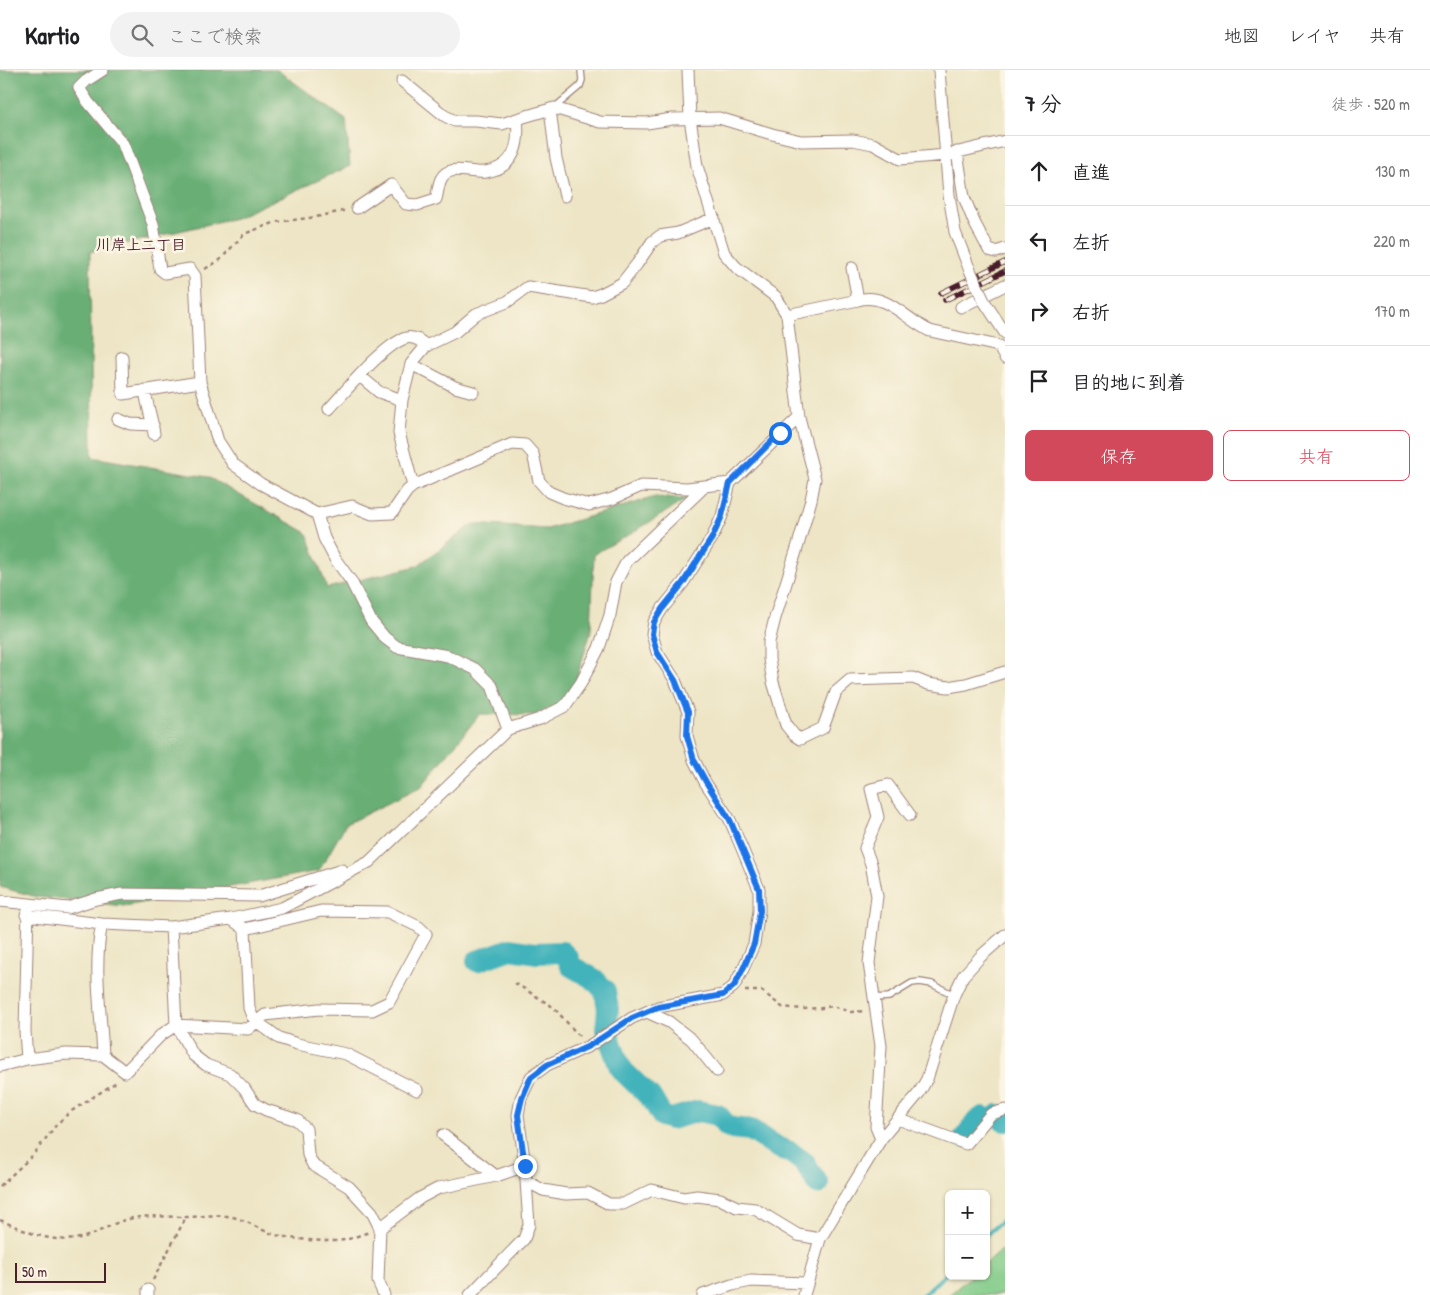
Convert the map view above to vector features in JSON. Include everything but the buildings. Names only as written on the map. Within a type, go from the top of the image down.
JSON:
[{"type":"street","points":[[103,70],[86,81],[80,88],[123,144],[153,224],[160,269],[165,273],[190,269],[195,276],[200,382],[218,441],[233,464],[261,484],[317,514],[352,506],[372,514],[392,513],[407,491],[413,486],[512,444],[525,445],[533,454],[538,480],[549,492],[589,505],[612,500],[641,486],[686,488],[730,483]]},
{"type":"street","points":[[688,70],[690,118],[697,166],[724,253],[736,267],[776,297],[787,315],[798,416],[814,479],[811,500],[769,642],[773,682],[786,725],[800,739],[822,728],[836,692],[850,680],[913,678],[928,684],[948,687],[966,684],[1005,672]]},
{"type":"street","points":[[938,70],[951,154],[964,198],[989,250],[996,252],[1005,250]]},
{"type":"street","points":[[402,81],[445,116],[454,121],[502,124],[552,109],[600,122],[647,124],[690,118],[719,118],[772,134],[801,140],[853,140],[873,144],[900,159],[951,154],[1005,141]]},
{"type":"street","points":[[552,109],[556,158],[565,196]]},
{"type":"street","points":[[357,208],[391,185],[406,204],[418,206],[436,199],[441,178],[449,172],[456,170],[484,172],[497,168],[509,161],[516,148],[519,135],[517,119]]},
{"type":"street","points":[[951,154],[949,195],[955,232],[984,300],[1005,333]]},
{"type":"street","points":[[413,486],[399,433],[402,400],[411,364],[426,346],[455,332],[476,314],[507,302],[528,287],[592,297],[601,294],[622,283],[652,242],[660,236],[678,232],[714,218]]},
{"type":"street","points":[[852,268],[858,300]]},
{"type":"street","points":[[961,307],[1005,285]]},
{"type":"street","points":[[787,315],[868,298],[877,299],[902,312],[930,331],[994,345],[1005,358]]},
{"type":"street","points":[[329,409],[387,348],[407,338],[418,339],[426,346]]},
{"type":"street","points":[[122,358],[123,394],[200,382]]},
{"type":"street","points":[[411,364],[455,387],[473,392]]},
{"type":"street","points":[[360,376],[379,392],[402,400]]},
{"type":"street","points":[[118,419],[130,424],[154,429],[151,414],[147,407],[145,390]]},
{"type":"street","points":[[470,1295],[524,1239],[529,1225],[525,1166],[518,1115],[522,1098],[531,1077],[547,1065],[589,1046],[632,1018],[658,1007],[723,995],[734,986],[754,944],[760,911],[759,889],[730,820],[694,760],[687,736],[688,712],[675,680],[657,652],[652,634],[654,622],[662,609],[683,583],[712,538],[722,516],[730,483],[798,416]]},
{"type":"street","points":[[0,901],[27,910],[102,924],[171,927],[231,919],[282,908],[369,862],[508,729],[540,720],[565,706],[581,683],[599,648],[610,615],[616,582],[627,561],[705,486]]},
{"type":"street","points":[[317,514],[324,538],[335,559],[351,581],[371,621],[384,638],[398,647],[448,656],[475,669],[492,686],[508,729]]},
{"type":"street","points":[[881,1139],[876,1127],[881,1046],[869,963],[878,896],[871,864],[865,848],[878,817],[871,789],[888,785],[910,815]]},
{"type":"street","points":[[27,910],[68,908],[96,899],[122,894],[259,896],[369,862]]},
{"type":"street","points":[[27,910],[25,1031],[27,1059]]},
{"type":"street","points":[[0,1066],[27,1059],[66,1054],[103,1055],[125,1072],[161,1035],[176,1025],[248,1029],[265,1016],[319,1009],[372,1010],[389,1002],[426,934],[420,927],[388,912],[321,911],[245,929],[231,919]]},
{"type":"street","points":[[102,924],[98,940],[103,1055]]},
{"type":"street","points":[[171,927],[176,1025],[192,1055],[206,1065],[230,1074],[244,1088],[255,1104],[266,1110],[297,1120],[306,1129],[308,1155],[313,1165],[349,1187],[372,1212],[380,1228],[378,1281],[384,1295]]},
{"type":"street","points":[[245,929],[249,1008],[257,1022],[279,1038],[297,1044],[346,1054],[417,1090]]},
{"type":"street","points":[[804,1295],[820,1239],[881,1139],[919,1093],[927,1079],[954,995],[963,976],[980,956],[1005,935]]},
{"type":"street","points":[[647,1012],[669,1022],[692,1040],[717,1071]]},
{"type":"street","points":[[898,1119],[966,1144],[991,1114],[1005,1110]]},
{"type":"street","points":[[443,1135],[496,1176]]},
{"type":"street","points":[[380,1228],[420,1198],[439,1188],[496,1176],[525,1166]]},
{"type":"street","points":[[526,1181],[543,1190],[566,1194],[588,1193],[609,1204],[623,1204],[652,1190],[684,1198],[697,1196],[720,1199],[736,1207],[755,1209],[798,1235],[820,1239]]},
{"type":"street","points":[[703,1295],[751,1280],[807,1283]]},
{"type":"lane","points":[[552,109],[580,86],[582,80],[580,70]]},
{"type":"lane","points":[[874,1003],[889,997],[912,983],[920,982],[932,984],[954,995]]},
{"type":"path","points":[[195,276],[220,260],[244,234],[276,222],[316,217],[357,208]]},
{"type":"path","points":[[515,983],[554,1007],[589,1046]]},
{"type":"path","points":[[728,991],[762,991],[782,1007],[802,1009],[832,1006],[851,1012],[860,1012],[874,1003]]},
{"type":"path","points":[[0,1186],[33,1155],[57,1124],[70,1112],[111,1086],[125,1072]]},
{"type":"path","points":[[0,1220],[29,1233],[63,1240],[80,1238],[126,1220],[148,1216],[186,1217],[209,1214],[229,1216],[246,1221],[274,1234],[324,1241],[344,1240],[380,1228]]},
{"type":"path","points":[[148,1293],[186,1217]]},
{"type":"green space","points":[[0,70],[277,70],[346,120],[350,166],[235,218],[90,252],[92,457],[208,477],[307,533],[327,588],[417,566],[473,524],[547,529],[655,497],[687,499],[594,554],[591,631],[570,700],[535,715],[480,714],[421,787],[346,824],[319,871],[125,906],[37,897],[0,887]]},
{"type":"green space","points":[[1005,1247],[1005,1295],[949,1295],[966,1280],[990,1280],[990,1260]]},
{"type":"waterway","points":[[477,961],[510,949],[536,953],[562,952],[568,958],[571,966],[594,979],[605,991],[608,1009],[606,1029],[619,1065],[652,1099],[662,1116],[671,1119],[698,1111],[718,1115],[727,1126],[751,1130],[777,1147],[790,1152],[805,1163],[818,1184]]},
{"type":"waterway","points":[[998,1115],[1005,1121]]},
{"type":"waterway","points":[[965,1137],[977,1121],[983,1117]]},
{"type":"waterway","points":[[990,1231],[1005,1218]]},
{"type":"waterway","points":[[923,1295],[945,1275]]},
{"type":"railway","points":[[941,293],[1005,262]]},
{"type":"railway","points":[[945,300],[1005,271]]},
{"type":"district","name":"川岸上二丁目","points":[[141,245]]},
{"type":"route","points":[[525,1166],[518,1115],[522,1098],[531,1077],[547,1065],[589,1046],[632,1018],[658,1007],[723,995],[734,986],[754,944],[760,911],[759,889],[730,820],[694,760],[687,736],[688,712],[675,680],[657,652],[652,634],[654,622],[662,609],[683,583],[712,538],[722,516],[730,483],[780,433]]}]
